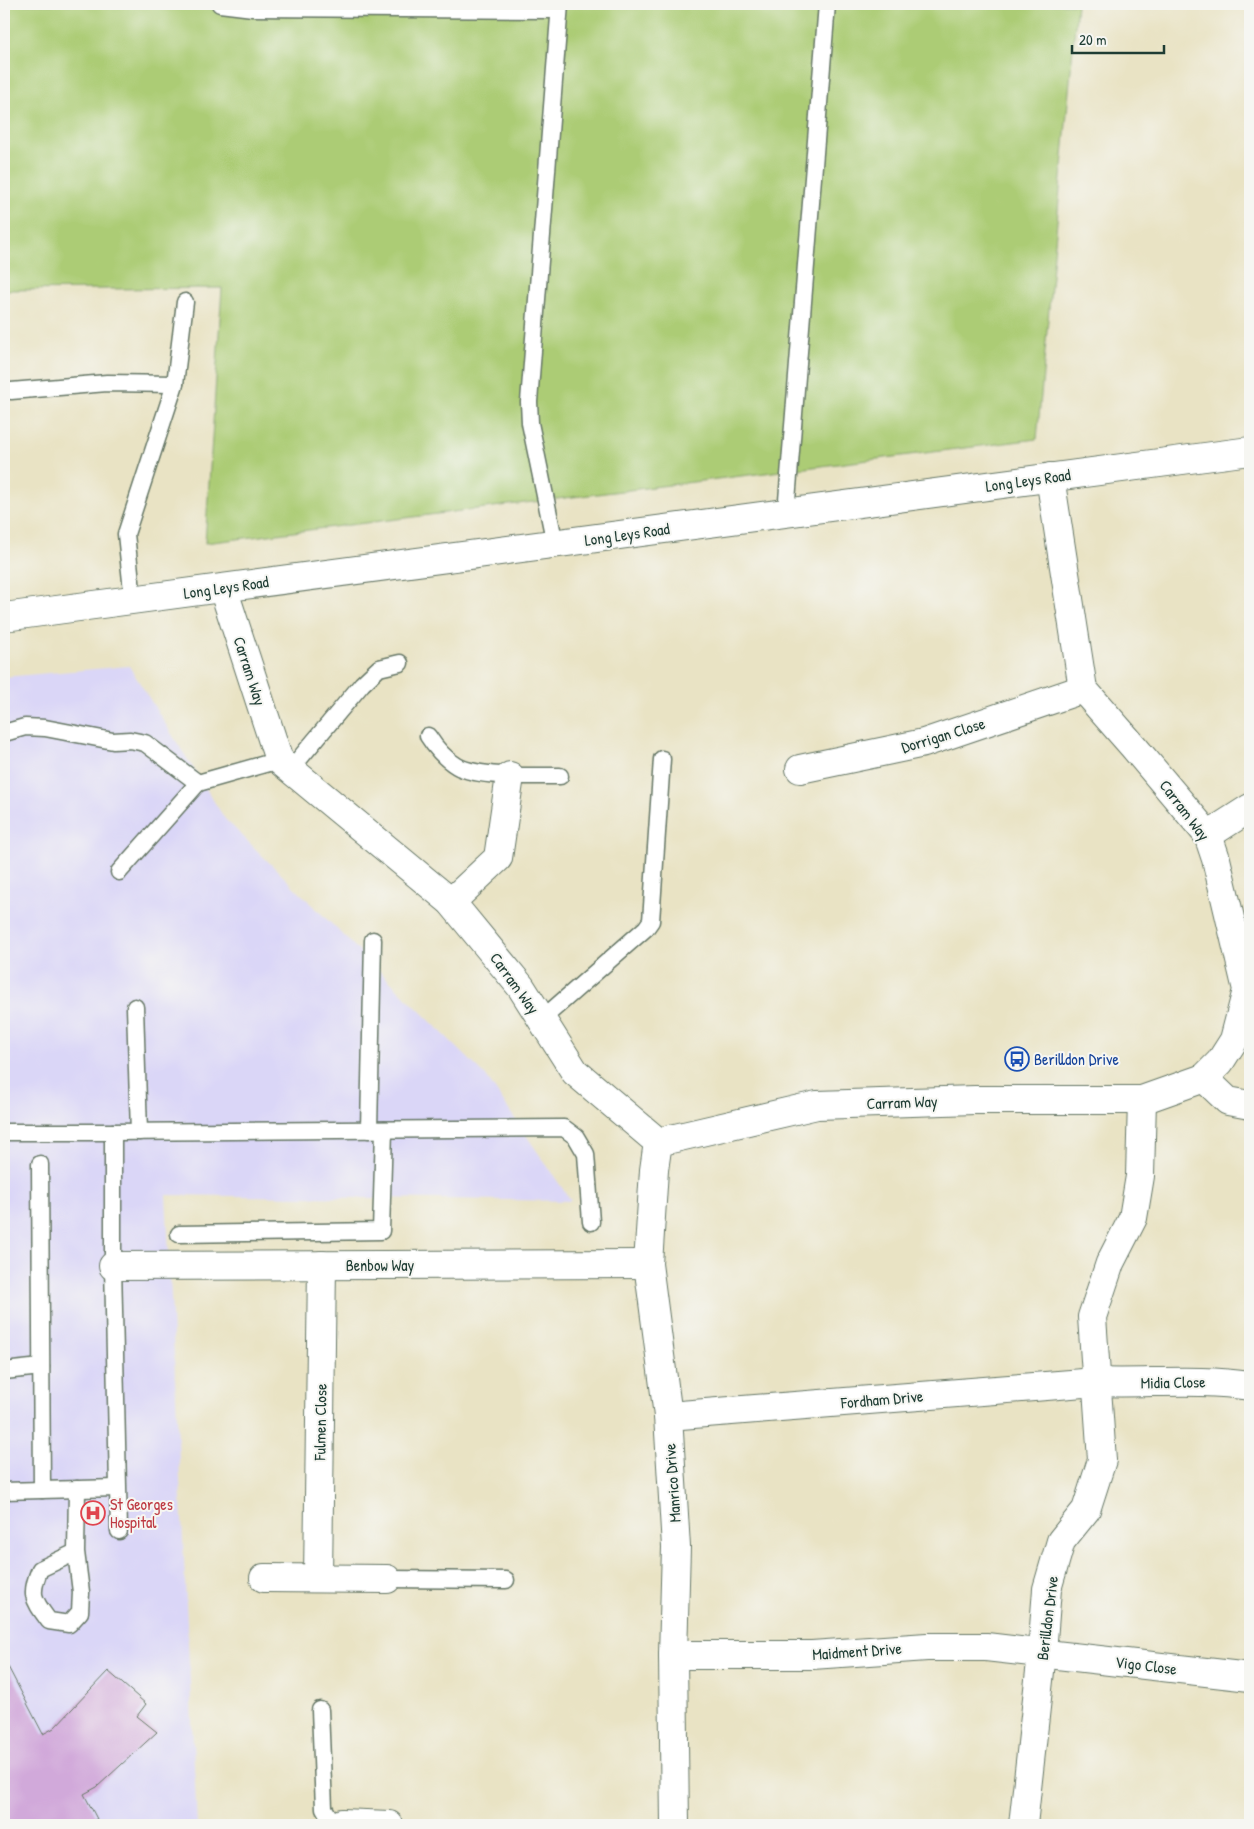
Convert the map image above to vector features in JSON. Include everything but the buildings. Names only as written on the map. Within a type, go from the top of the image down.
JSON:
[{"type":"street","name":"Long Leys Road","points":[[4,617],[1250,451]]},
{"type":"street","points":[[1050,477],[1083,689]]},
{"type":"street","name":"Carram Way","points":[[223,588],[284,765],[451,902],[521,988],[575,1072],[658,1142],[816,1105],[975,1100],[1142,1100],[1204,1078],[1220,1062],[1234,1040],[1248,990],[1226,896],[1208,835],[1083,689]]},
{"type":"street","name":"Dorrigan Close","points":[[800,769],[924,743],[1083,689]]},
{"type":"street","points":[[451,902],[498,858],[510,776]]},
{"type":"street","points":[[1208,835],[1250,808]]},
{"type":"street","points":[[1204,1078],[1228,1101],[1250,1106]]},
{"type":"street","name":"Berilldon Drive","points":[[1023,1825],[1042,1653],[1047,1589],[1061,1541],[1086,1510],[1102,1460],[1092,1317],[1110,1263],[1133,1218],[1140,1176],[1142,1100]]},
{"type":"street","name":"Manrico Drive","points":[[658,1142],[654,1170],[648,1264],[668,1416],[676,1547],[673,1655],[676,1825]]},
{"type":"street","name":"Benbow Way","points":[[112,1266],[648,1264]]},
{"type":"street","name":"Fulmen Close","points":[[318,1578],[322,1265]]},
{"type":"street","name":"Midia Close","points":[[1096,1382],[1198,1381],[1250,1386]]},
{"type":"street","name":"Fordham Drive","points":[[668,1416],[1096,1382]]},
{"type":"street","points":[[264,1578],[387,1580]]},
{"type":"street","name":"Maidment Drive","points":[[673,1655],[812,1655],[927,1647],[986,1647],[1042,1653]]},
{"type":"street","name":"Vigo Close","points":[[1042,1653],[1250,1678]]},
{"type":"street","points":[[342,1823],[389,1825]]},
{"type":"lane","points":[[220,4],[253,8],[560,7],[529,402],[530,424],[555,544]]},
{"type":"lane","points":[[786,513],[827,4]]},
{"type":"lane","points":[[133,600],[126,534],[175,384],[185,302]]},
{"type":"lane","points":[[11,391],[107,383],[175,384]]},
{"type":"lane","points":[[119,872],[198,783],[284,765],[379,668],[400,663]]},
{"type":"lane","points":[[4,733],[25,727],[45,728],[113,741],[130,740],[145,743],[198,783]]},
{"type":"lane","points":[[428,736],[436,749],[457,766],[471,771],[510,776],[560,776]]},
{"type":"lane","points":[[542,1020],[646,928],[651,921],[662,759]]},
{"type":"lane","points":[[179,1234],[381,1231],[373,940]]},
{"type":"lane","points":[[135,1007],[139,1132]]},
{"type":"lane","points":[[4,1132],[564,1128],[576,1137],[586,1154],[591,1222]]},
{"type":"lane","points":[[113,1132],[112,1266],[119,1531]]},
{"type":"lane","points":[[40,1164],[42,1490]]},
{"type":"lane","points":[[4,1372],[41,1367]]},
{"type":"lane","points":[[4,1492],[117,1488]]},
{"type":"lane","points":[[76,1552],[77,1489]]},
{"type":"lane","points":[[387,1580],[506,1580]]},
{"type":"lane","points":[[320,1710],[324,1808],[332,1820],[342,1823]]},
{"type":"shaded area","name":"St Georges Hospital","points":[[129,666],[225,819],[485,1075],[571,1201],[166,1195],[197,1825],[4,1825],[4,677]]},
{"type":"green space","points":[[4,4],[1077,4],[1037,439],[205,543],[222,288],[4,290]]},
{"type":"place","name":"Berilldon Drive","points":[[1017,1059]]},
{"type":"place","name":"St Georges Hospital","points":[[93,1513]]}]
